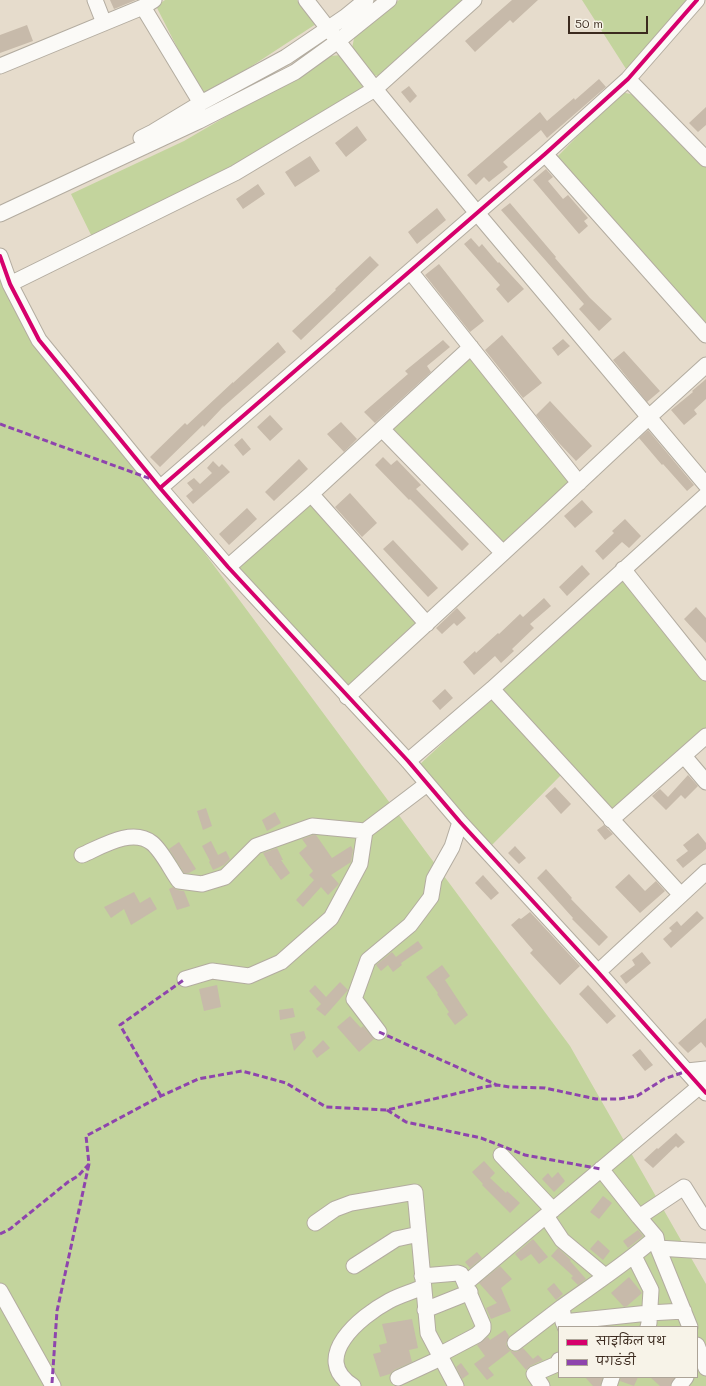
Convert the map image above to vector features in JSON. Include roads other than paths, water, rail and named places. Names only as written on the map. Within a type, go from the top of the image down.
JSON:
[{"type":"street","points":[[95,0],[104,23]]},
{"type":"street","points":[[306,0],[375,89],[477,213],[706,485]]},
{"type":"street","points":[[0,214],[158,141],[211,104],[286,57],[366,0]]},
{"type":"street","points":[[0,203],[211,104],[294,72],[338,41],[389,0]]},
{"type":"street","points":[[10,284],[235,173],[375,89],[474,0]]},
{"type":"street","points":[[160,488],[545,154],[628,79],[697,0]]},
{"type":"street","points":[[0,66],[148,3],[211,104]]},
{"type":"street","points":[[628,79],[706,159]]},
{"type":"street","points":[[545,154],[706,335]]},
{"type":"street","points":[[0,256],[10,284],[39,340],[160,488],[228,567],[408,761],[460,822],[687,1071],[704,1087],[601,1169],[549,1213],[468,1288],[425,1310]]},
{"type":"street","points":[[410,271],[579,483]]},
{"type":"street","points":[[228,567],[311,494],[471,347]]},
{"type":"street","points":[[347,697],[706,365]]},
{"type":"street","points":[[382,429],[503,553]]},
{"type":"street","points":[[311,494],[427,624]]},
{"type":"street","points":[[408,761],[492,689],[706,495]]},
{"type":"street","points":[[623,569],[706,673]]},
{"type":"street","points":[[492,689],[681,895]]},
{"type":"street","points":[[611,820],[706,736]]},
{"type":"street","points":[[684,756],[706,782]]},
{"type":"street","points":[[82,856],[116,840],[128,837],[143,839],[151,843],[179,880],[202,884],[225,877],[256,846],[312,826],[365,831],[427,784]]},
{"type":"street","points":[[379,1032],[354,999],[368,960],[410,925],[431,897],[434,879],[452,846],[460,822]]},
{"type":"street","points":[[185,980],[212,971],[249,976],[281,962],[331,918],[360,864],[365,831]]},
{"type":"street","points":[[598,972],[706,872]]},
{"type":"street","points":[[687,1071],[706,1068]]},
{"type":"street","points":[[501,1155],[549,1213],[562,1240],[605,1276]]},
{"type":"street","points":[[601,1169],[639,1217],[657,1243],[690,1326]]},
{"type":"street","points":[[639,1217],[684,1187],[706,1222]]},
{"type":"street","points":[[314,1223],[335,1209],[351,1203],[415,1192],[428,1333],[456,1386]]},
{"type":"street","points":[[354,1266],[396,1239],[419,1234]]},
{"type":"street","points":[[515,1343],[563,1319],[605,1276],[634,1256],[657,1243],[706,1251]]},
{"type":"street","points":[[634,1256],[651,1290],[648,1320]]},
{"type":"street","points":[[353,1386],[341,1376],[336,1358],[337,1350],[342,1341],[355,1325],[378,1308],[423,1282],[458,1273],[462,1276],[468,1288],[483,1328],[477,1335],[398,1378]]},
{"type":"street","points":[[0,1291],[53,1386]]},
{"type":"street","points":[[563,1319],[648,1320],[684,1311]]},
{"type":"street","points":[[698,1348],[706,1369]]},
{"type":"street","points":[[534,1382],[558,1364]]},
{"type":"street","points":[[678,1386],[685,1378]]}]
